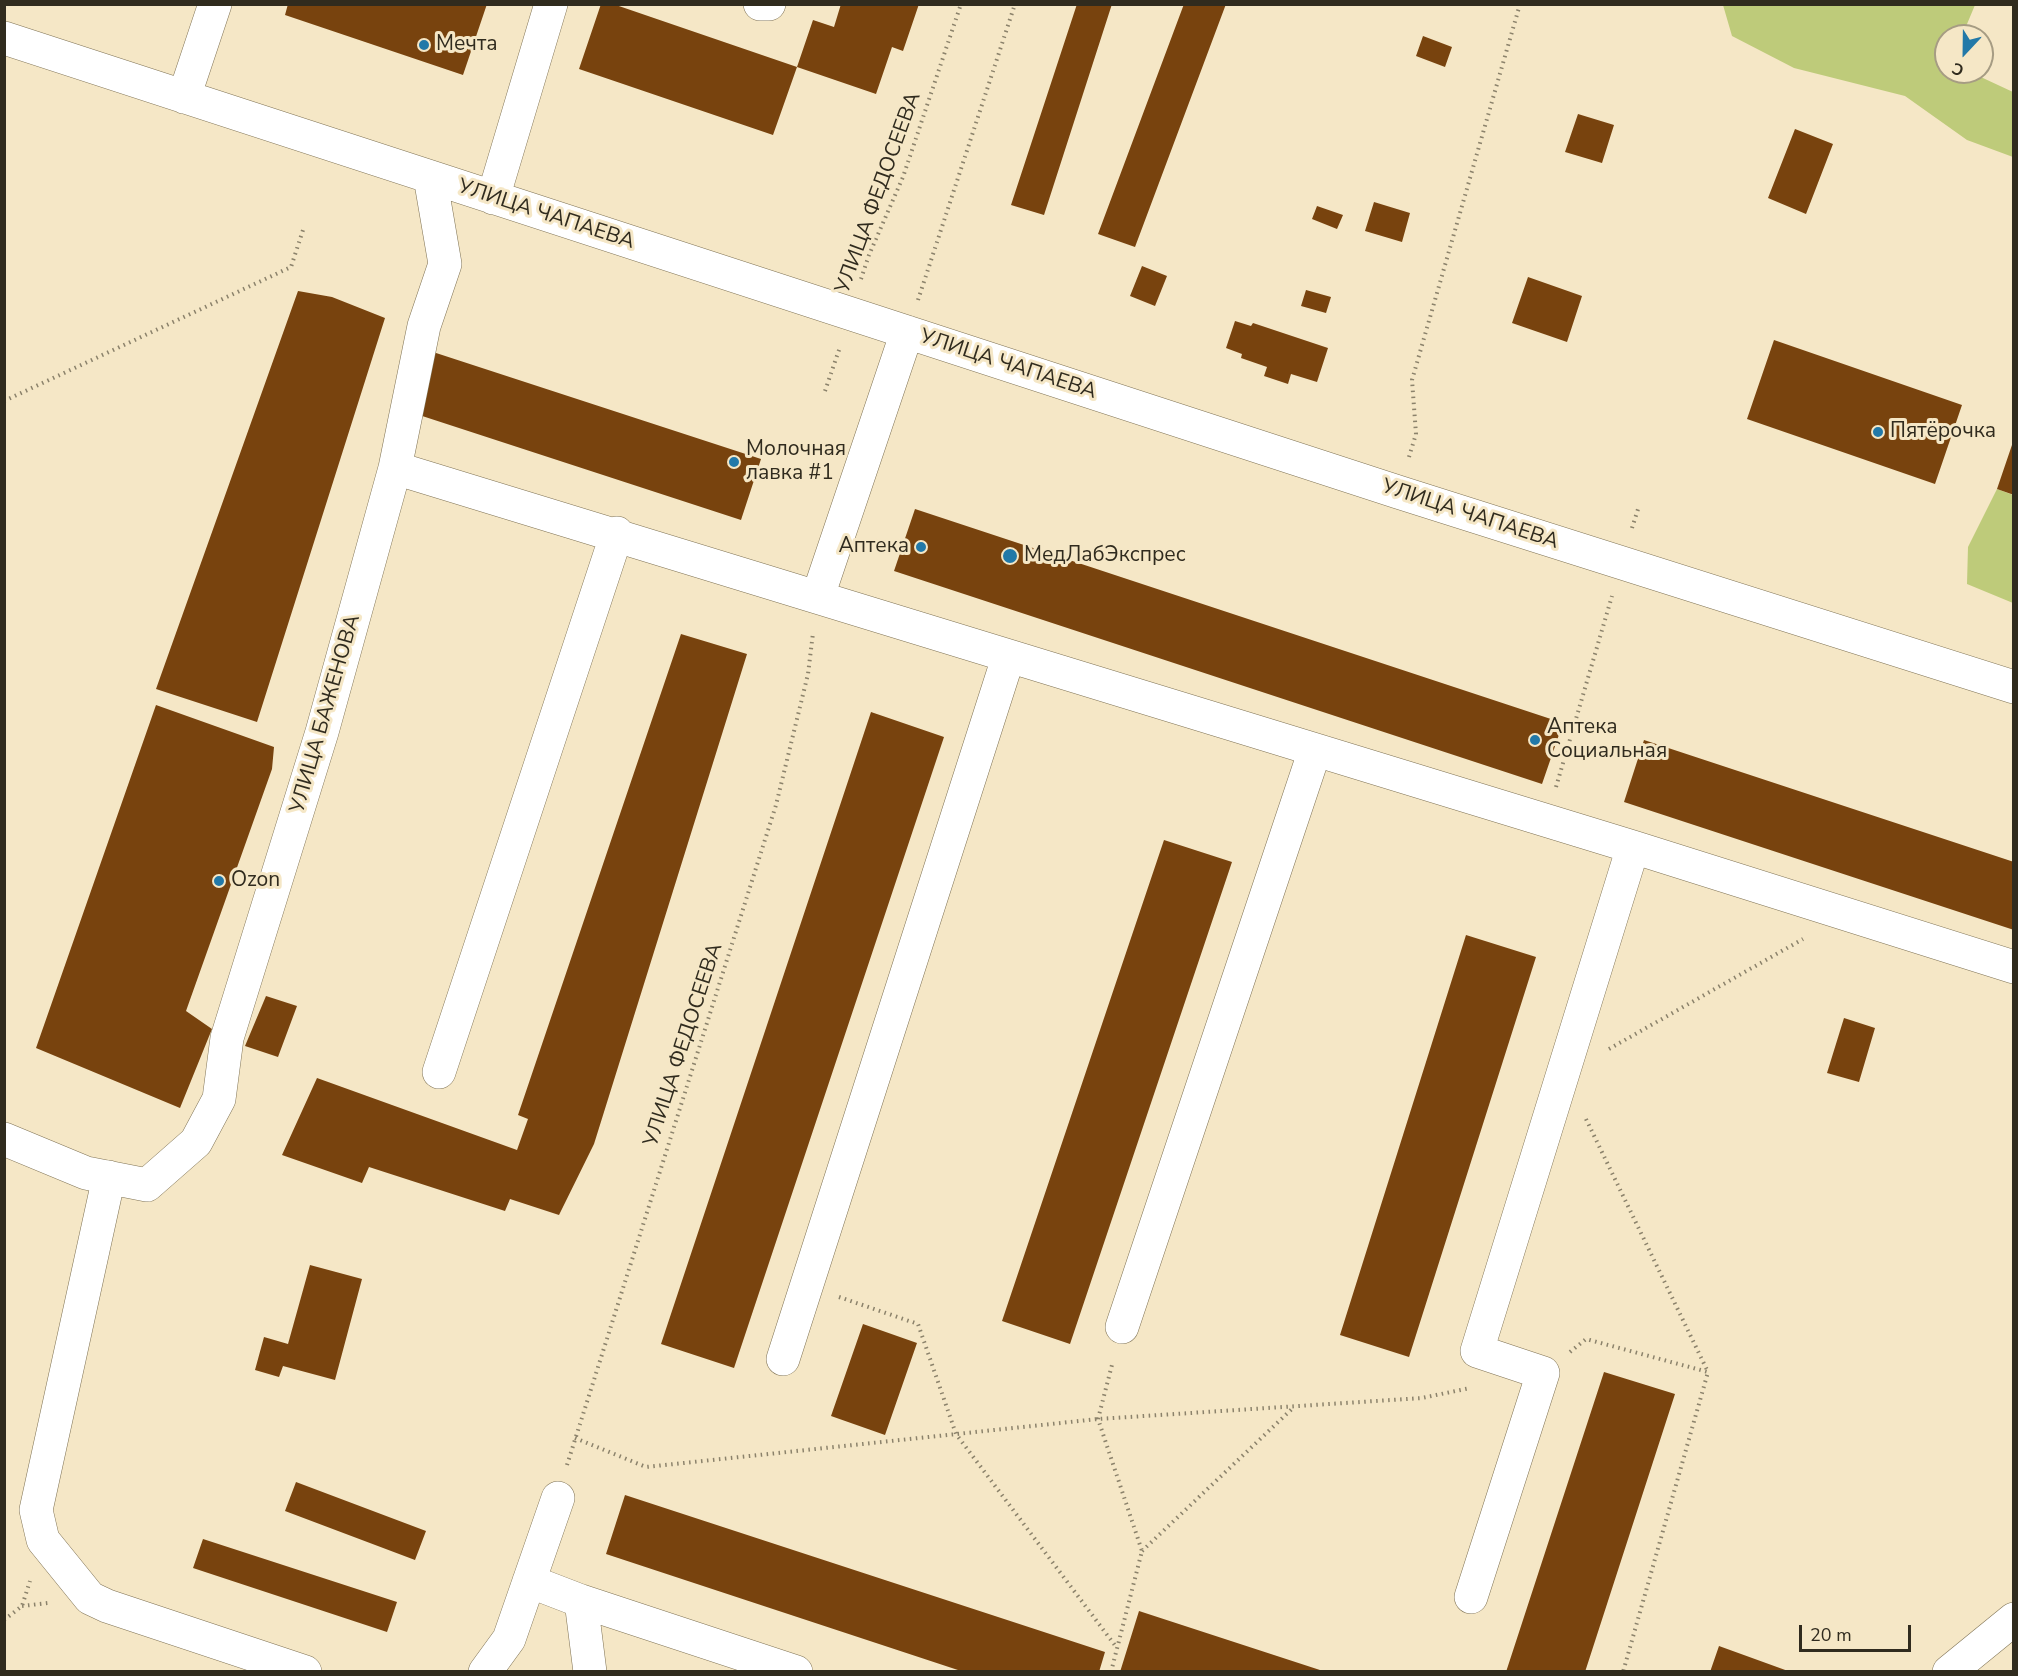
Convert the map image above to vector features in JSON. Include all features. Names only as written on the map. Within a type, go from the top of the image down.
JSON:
[{"type":"street","points":[[184,97],[215,4]]},
{"type":"street","points":[[493,198],[551,4]]},
{"type":"street","points":[[760,4],[769,4]]},
{"type":"street","name":"УЛИЦА ЧАПАЕВА","points":[[4,38],[1398,492],[2013,687]]},
{"type":"street","name":"УЛИЦА БАЖЕНОВА","points":[[109,1177],[147,1185],[196,1142],[219,1099],[227,1038],[322,732],[395,468],[424,326],[445,264],[430,177]]},
{"type":"street","points":[[818,596],[907,332]]},
{"type":"street","points":[[395,468],[617,533],[1008,657],[1633,847],[2013,967]]},
{"type":"street","points":[[439,1072],[617,533]]},
{"type":"street","points":[[783,1359],[1008,657]]},
{"type":"street","points":[[1122,1327],[1316,750]]},
{"type":"street","points":[[1471,1597],[1543,1373],[1477,1351],[1565,1074],[1633,847]]},
{"type":"street","points":[[4,1139],[86,1173],[109,1177],[36,1510],[43,1540],[90,1598],[106,1606],[305,1671]]},
{"type":"street","points":[[486,1671],[509,1640],[558,1498]]},
{"type":"street","points":[[529,1581],[581,1601],[796,1671]]},
{"type":"street","points":[[581,1601],[590,1671]]},
{"type":"street","points":[[1949,1671],[2013,1619]]},
{"type":"path","name":"УЛИЦА ФЕДОСЕЕВА","points":[[825,392],[869,255],[903,177],[961,4]]},
{"type":"path","points":[[907,332],[1015,4]]},
{"type":"path","points":[[1398,492],[1416,434],[1412,380],[1520,4]]},
{"type":"path","points":[[4,401],[291,267],[303,230]]},
{"type":"path","points":[[1546,821],[1639,506]]},
{"type":"path","name":"УЛИЦА ФЕДОСЕЕВА","points":[[558,1498],[776,805],[808,674],[818,596]]},
{"type":"path","points":[[1623,1671],[1708,1372],[1565,1074],[1846,915]]},
{"type":"path","points":[[807,1286],[918,1324],[956,1434],[1117,1648]]},
{"type":"path","points":[[1122,1327],[1098,1419],[1142,1551]]},
{"type":"path","points":[[1543,1373],[1586,1339],[1708,1372]]},
{"type":"path","points":[[575,1438],[646,1467],[1098,1419],[1422,1398],[1477,1386]]},
{"type":"path","points":[[1111,1671],[1142,1551],[1295,1406]]},
{"type":"green space","points":[[1723,5],[1975,5],[1967,24],[1934,24],[1934,84],[1994,83],[2013,92],[2013,157],[1967,140],[1905,96],[1794,68],[1732,36]]},
{"type":"green space","points":[[1997,489],[2013,495],[2013,603],[1967,584],[1968,547]]},
{"type":"building","name":"Мечта","points":[[288,4],[487,4],[463,75],[285,15]]},
{"type":"building","points":[[601,4],[613,4],[797,67],[773,135],[579,69]]},
{"type":"building","points":[[841,4],[919,4],[903,51],[892,47],[876,94],[797,67],[813,20],[834,27]]},
{"type":"building","points":[[1077,4],[1112,4],[1044,215],[1011,205]]},
{"type":"building","points":[[1184,4],[1226,4],[1135,247],[1098,234]]},
{"type":"building","points":[[1423,36],[1452,47],[1445,67],[1416,56]]},
{"type":"building","points":[[1578,114],[1614,125],[1602,163],[1565,152]]},
{"type":"building","points":[[1795,129],[1833,144],[1806,214],[1768,198]]},
{"type":"building","points":[[1374,202],[1410,213],[1402,242],[1365,231]]},
{"type":"building","points":[[1317,206],[1343,215],[1337,229],[1312,219]]},
{"type":"building","points":[[1142,266],[1167,276],[1155,306],[1130,296]]},
{"type":"building","points":[[1528,277],[1582,296],[1567,342],[1512,323]]},
{"type":"building","points":[[1306,290],[1331,297],[1326,313],[1301,306]]},
{"type":"building","points":[[298,291],[332,297],[385,318],[257,722],[156,689]]},
{"type":"building","points":[[1235,321],[1251,326],[1253,323],[1328,348],[1317,382],[1291,374],[1288,384],[1264,376],[1267,367],[1241,358],[1242,354],[1226,348]]},
{"type":"building","points":[[1774,340],[1962,405],[1935,484],[1747,419]]},
{"type":"building","points":[[433,352],[761,459],[741,520],[413,413]]},
{"type":"building","points":[[2014,442],[2014,495],[1997,489]]},
{"type":"building","points":[[915,509],[1563,723],[1542,784],[894,571]]},
{"type":"building","points":[[681,634],[747,654],[594,1144],[559,1215],[510,1199],[505,1211],[369,1167],[362,1183],[282,1155],[317,1078],[517,1150],[528,1119],[518,1115]]},
{"type":"building","points":[[156,705],[274,747],[272,769],[186,1011],[212,1029],[180,1108],[36,1048]]},
{"type":"building","points":[[871,712],[944,737],[734,1368],[661,1344]]},
{"type":"building","points":[[1644,740],[2014,862],[2014,930],[1624,802]]},
{"type":"building","points":[[1164,840],[1232,862],[1070,1344],[1002,1321]]},
{"type":"building","points":[[1466,935],[1536,957],[1409,1357],[1340,1335]]},
{"type":"building","points":[[266,996],[297,1006],[278,1057],[245,1046]]},
{"type":"building","points":[[1844,1018],[1875,1028],[1859,1082],[1827,1073]]},
{"type":"building","points":[[310,1265],[362,1279],[335,1380],[283,1366],[279,1377],[255,1370],[264,1337],[288,1344]]},
{"type":"building","points":[[863,1324],[917,1343],[885,1435],[831,1416]]},
{"type":"building","points":[[1604,1372],[1675,1394],[1585,1672],[1506,1672]]},
{"type":"building","points":[[296,1482],[426,1531],[415,1560],[285,1511]]},
{"type":"building","points":[[625,1495],[1105,1652],[1099,1672],[964,1672],[606,1554]]},
{"type":"building","points":[[203,1539],[397,1602],[387,1632],[193,1568]]},
{"type":"building","points":[[1139,1611],[1323,1671],[1323,1672],[1120,1672]]},
{"type":"building","points":[[1719,1646],[1788,1671],[1788,1672],[1710,1672]]},
{"type":"place","name":"Мечта","points":[[424,45]]},
{"type":"place","name":"Пятёрочка","points":[[1878,432]]},
{"type":"place","name":"Молочная лавка #1","points":[[734,462]]},
{"type":"place","name":"Аптека","points":[[921,547]]},
{"type":"place","name":"МедЛабЭкспрес","points":[[1010,556]]},
{"type":"place","name":"Аптека Социальная","points":[[1535,740]]},
{"type":"place","name":"Ozon","points":[[219,881]]}]
